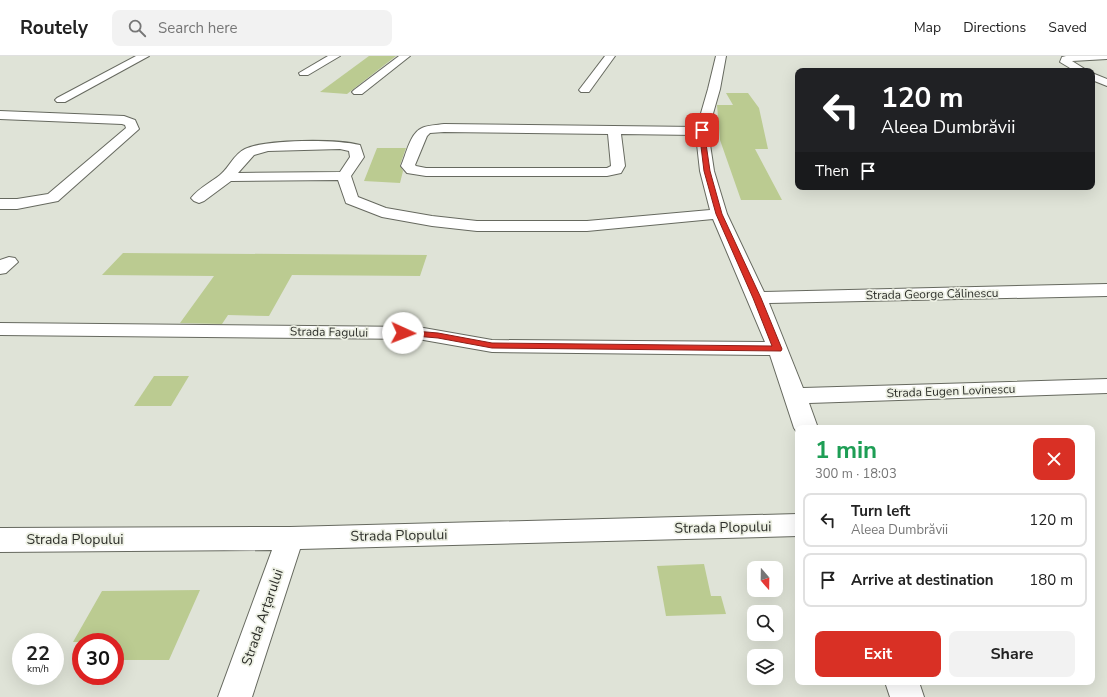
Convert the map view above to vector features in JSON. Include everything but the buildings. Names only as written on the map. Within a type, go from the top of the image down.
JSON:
[{"type":"street","points":[[61,100],[144,56]]},
{"type":"street","points":[[304,73],[335,56]]},
{"type":"street","points":[[358,92],[405,56]]},
{"type":"street","points":[[585,90],[610,56]]},
{"type":"street","points":[[721,56],[714,89],[702,130],[707,171],[719,214],[778,349],[805,425]]},
{"type":"street","points":[[1077,68],[1066,62],[1066,59],[1107,56]]},
{"type":"street","points":[[1095,77],[1107,83]]},
{"type":"street","points":[[0,115],[124,120],[131,123],[133,129],[53,198],[24,203],[0,204]]},
{"type":"street","points":[[614,130],[618,166],[616,170],[607,172],[426,172],[412,170],[408,166],[421,134],[427,130],[451,128],[702,130]]},
{"type":"street","points":[[199,198],[227,177],[239,161],[249,152],[267,147],[340,145],[355,148],[357,157],[344,176]]},
{"type":"street","points":[[344,176],[351,200],[382,212],[432,221],[477,226],[587,226],[719,214]]},
{"type":"street","points":[[227,177],[344,176]]},
{"type":"street","name":"Strada George Călinescu","points":[[757,298],[1107,290]]},
{"type":"street","name":"Strada Fagului","points":[[0,329],[418,333],[492,346],[778,349]]},
{"type":"street","name":"Strada Eugen Lovinescu","points":[[794,396],[1107,386]]},
{"type":"street","name":"Strada Plopului","points":[[0,540],[290,538],[795,525]]},
{"type":"street","name":"Strada Arțarului","points":[[234,697],[290,538]]},
{"type":"street","points":[[903,685],[907,697]]},
{"type":"route","points":[[403,333],[438,335],[492,346],[778,349],[719,214],[707,171],[702,130]]}]
